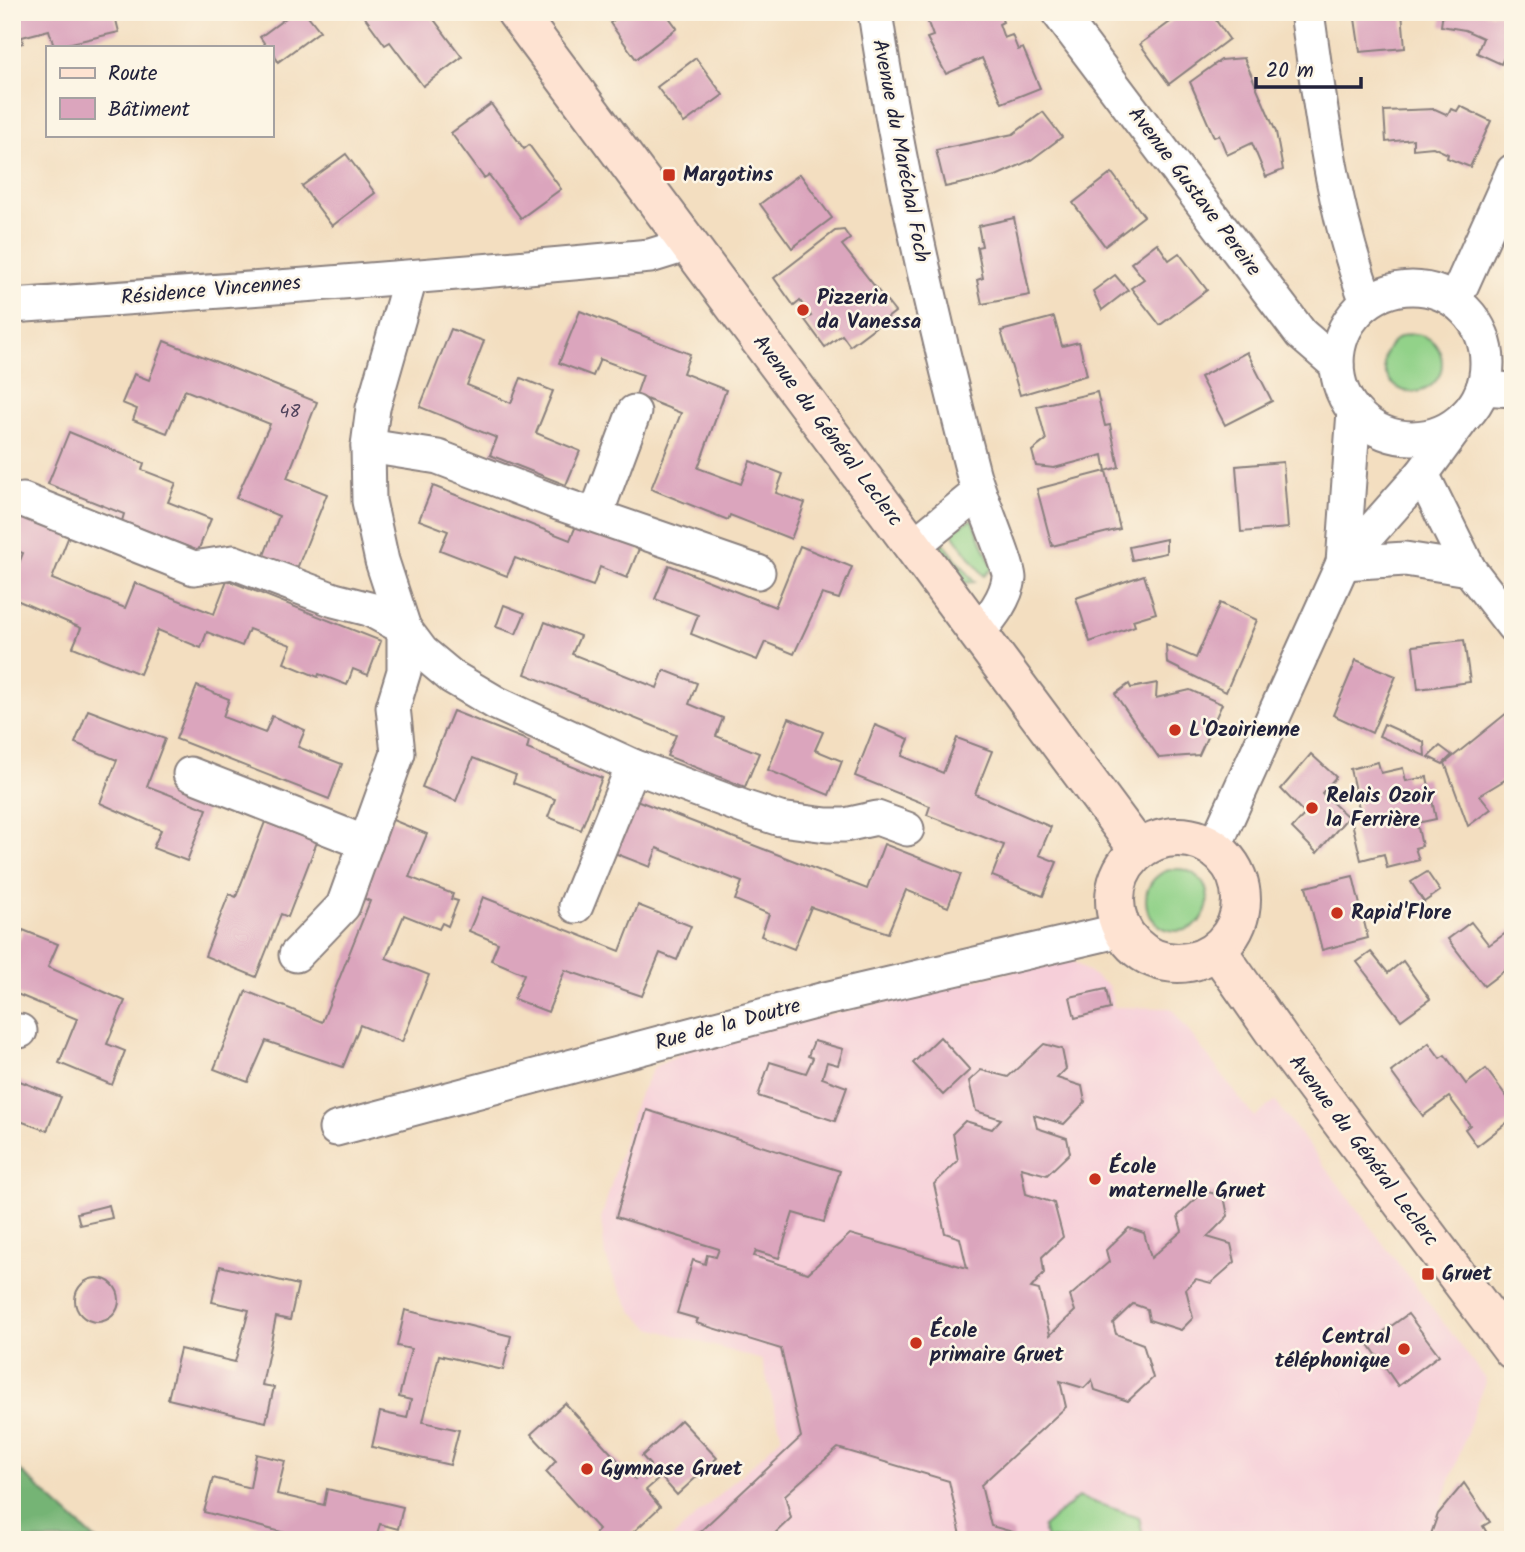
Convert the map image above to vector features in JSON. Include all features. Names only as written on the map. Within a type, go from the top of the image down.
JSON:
[{"type":"street","name":"Avenue du Général Leclerc","points":[[516,12],[1139,850]]},
{"type":"street","name":"Avenue du Maréchal Foch","points":[[875,12],[888,101],[927,293],[978,493],[1009,576],[1000,604],[978,633]]},
{"type":"street","name":"Avenue Gustave Pereire","points":[[1058,12],[1301,334],[1337,365]]},
{"type":"street","points":[[1307,12],[1322,120],[1346,244],[1367,302]]},
{"type":"street","points":[[1455,300],[1513,171]]},
{"type":"street","name":"Résidence Vincennes","points":[[12,306],[298,284],[411,279],[650,256],[688,244]]},
{"type":"street","points":[[296,955],[343,906],[398,753],[393,707],[404,671],[404,628],[382,561],[369,501],[368,446],[373,408],[411,279]]},
{"type":"street","points":[[1410,287],[1434,290],[1455,300],[1473,318],[1484,340],[1487,364],[1498,389],[1444,431],[1420,438],[1396,436],[1373,427],[1354,411],[1342,389],[1337,365],[1340,341],[1350,319],[1367,302],[1387,291],[1410,287]]},
{"type":"street","points":[[1343,563],[1354,411]]},
{"type":"street","points":[[596,514],[634,412]]},
{"type":"street","points":[[1214,848],[1343,563],[1422,474],[1464,417]]},
{"type":"street","points":[[368,446],[438,457],[758,572]]},
{"type":"street","points":[[1422,474],[1469,569],[1513,625]]},
{"type":"street","points":[[913,546],[978,493]]},
{"type":"street","points":[[23,500],[194,568],[233,562],[334,600],[369,609],[404,628],[422,652],[452,677],[485,696],[633,766],[780,819],[845,825],[877,818],[907,829]]},
{"type":"street","points":[[1343,563],[1405,559],[1469,569]]},
{"type":"street","points":[[576,906],[633,766]]},
{"type":"street","points":[[190,774],[366,843]]},
{"type":"street","points":[[1168,837],[1200,840],[1214,848],[1234,871],[1241,904],[1233,929],[1217,950],[1192,961],[1164,962],[1133,944],[1122,930],[1116,913],[1118,878],[1139,850],[1168,837]]},
{"type":"street","name":"Rue de la Doutre","points":[[336,1129],[825,999],[1122,930]]},
{"type":"street","name":"Avenue du Général Leclerc","points":[[1217,950],[1280,1040],[1513,1350]]},
{"type":"shaded area","points":[[1068,958],[1109,986],[1114,1007],[1171,1008],[1254,1117],[1275,1101],[1486,1379],[1429,1540],[670,1540],[782,1437],[762,1360],[651,1328],[633,1312],[615,1281],[605,1255],[601,1219],[636,1101],[654,1067],[696,1046]]},
{"type":"green space","points":[[1407,334],[1419,334],[1434,342],[1442,357],[1442,369],[1434,384],[1419,392],[1407,392],[1392,384],[1384,369],[1384,357],[1392,342]]},
{"type":"green space","points":[[972,519],[993,568],[984,576],[951,531]]},
{"type":"green space","points":[[940,539],[975,582],[964,583],[937,549]]},
{"type":"green space","points":[[1177,869],[1199,878],[1208,900],[1199,922],[1177,931],[1155,922],[1146,900],[1155,878]]},
{"type":"green space","points":[[12,1463],[96,1540],[12,1540]]},
{"type":"green space","points":[[1078,1497],[1139,1517],[1144,1540],[1046,1540],[1043,1527]]},
{"type":"building","points":[[12,12],[114,12],[119,32],[54,46],[49,30],[22,37],[23,43],[12,46]]},
{"type":"building","points":[[294,12],[305,12],[320,31],[278,62],[273,46],[266,46],[260,37]]},
{"type":"building","points":[[361,12],[422,12],[425,16],[429,13],[462,57],[423,86],[390,42],[385,45]]},
{"type":"building","points":[[625,12],[665,12],[677,28],[636,59],[610,23]]},
{"type":"building","points":[[924,12],[999,12],[1003,22],[999,24],[1004,38],[1012,35],[1018,50],[1023,48],[1040,88],[1002,103],[982,58],[946,74],[927,38],[933,36]]},
{"type":"building","points":[[1184,12],[1210,12],[1229,39],[1169,84],[1140,44]]},
{"type":"building","points":[[1354,12],[1402,12],[1405,48],[1360,52]]},
{"type":"building","points":[[1443,12],[1513,14],[1513,51],[1508,49],[1501,64],[1477,53],[1483,38],[1465,30],[1441,26]]},
{"type":"building","points":[[696,58],[723,95],[684,123],[657,87]]},
{"type":"building","points":[[1244,58],[1276,132],[1283,170],[1266,177],[1252,143],[1227,155],[1219,135],[1214,137],[1190,82],[1221,60]]},
{"type":"building","points":[[491,104],[524,149],[529,145],[561,189],[521,218],[489,175],[484,178],[451,133]]},
{"type":"building","points":[[1460,106],[1491,121],[1470,167],[1447,158],[1448,154],[1433,147],[1413,149],[1413,139],[1386,142],[1384,111],[1435,109],[1448,115],[1451,109],[1457,111]]},
{"type":"building","points":[[1043,112],[1062,137],[1031,160],[996,176],[945,187],[936,150],[1013,134]]},
{"type":"building","points":[[346,154],[375,193],[332,226],[302,186]]},
{"type":"building","points":[[1112,173],[1144,216],[1105,246],[1073,203]]},
{"type":"building","points":[[800,174],[832,218],[792,248],[760,204]]},
{"type":"building","points":[[1014,218],[1030,295],[982,304],[977,280],[983,278],[977,247],[982,246],[978,226]]},
{"type":"building","points":[[844,230],[850,239],[842,245],[895,312],[850,346],[842,335],[825,347],[805,320],[811,316],[800,301],[794,306],[774,278],[835,231]]},
{"type":"building","points":[[1157,243],[1169,260],[1179,253],[1207,290],[1160,325],[1131,288],[1144,279],[1131,263]]},
{"type":"building","points":[[1115,275],[1128,290],[1102,310],[1093,291]]},
{"type":"building","points":[[580,311],[690,354],[683,373],[726,390],[698,468],[741,484],[750,461],[783,474],[776,493],[805,503],[791,539],[730,515],[728,520],[651,489],[681,413],[636,395],[643,375],[600,359],[593,376],[559,363]]},
{"type":"building","points":[[1054,317],[1062,346],[1079,342],[1087,375],[1020,395],[1001,331]]},
{"type":"building","points":[[451,329],[484,341],[467,385],[511,403],[521,378],[553,391],[536,433],[580,451],[566,485],[490,455],[497,438],[420,407]]},
{"type":"building","points":[[164,341],[317,402],[287,478],[327,494],[296,571],[263,558],[279,516],[236,498],[270,424],[185,390],[167,433],[133,420],[137,409],[122,403],[134,374],[149,380]]},
{"type":"building","points":[[1247,352],[1272,401],[1225,425],[1200,377]]},
{"type":"building","points":[[1097,392],[1105,426],[1110,425],[1119,467],[1106,471],[1103,455],[1054,468],[1036,466],[1032,451],[1046,440],[1037,406]]},
{"type":"building","points":[[69,432],[144,463],[142,470],[176,483],[168,502],[211,519],[198,551],[122,521],[124,514],[48,484]]},
{"type":"building","points":[[1283,462],[1288,528],[1241,532],[1236,466]]},
{"type":"building","points":[[1106,471],[1120,529],[1052,546],[1037,489]]},
{"type":"building","points":[[433,486],[570,540],[578,521],[641,544],[627,578],[600,567],[593,586],[515,558],[507,576],[440,550],[448,531],[419,520]]},
{"type":"building","points":[[19,513],[70,533],[52,579],[125,608],[135,583],[214,614],[227,580],[381,641],[368,675],[353,669],[347,685],[319,674],[318,677],[284,663],[291,645],[249,629],[242,646],[207,632],[201,648],[158,630],[140,674],[73,647],[81,628],[12,598],[12,581],[23,553],[12,549],[12,530]]},
{"type":"building","points":[[1166,539],[1166,553],[1132,560],[1129,547]]},
{"type":"building","points":[[800,546],[852,567],[839,599],[822,594],[794,654],[765,642],[757,660],[691,634],[698,615],[655,599],[669,565],[775,607]]},
{"type":"building","points":[[1144,575],[1156,613],[1133,620],[1135,626],[1090,642],[1076,598]]},
{"type":"building","points":[[1220,603],[1257,620],[1226,692],[1167,663],[1166,645],[1196,658]]},
{"type":"building","points":[[504,605],[525,613],[516,634],[496,627]]},
{"type":"building","points":[[545,622],[580,636],[572,654],[657,688],[664,670],[697,683],[689,704],[723,718],[716,736],[759,753],[745,787],[667,756],[676,735],[525,674]]},
{"type":"building","points":[[1464,640],[1470,682],[1418,689],[1413,646]]},
{"type":"building","points":[[1356,660],[1396,676],[1372,733],[1333,715]]},
{"type":"building","name":"L'Ozoirienne","points":[[1157,683],[1156,698],[1190,690],[1222,704],[1199,755],[1159,758],[1115,694],[1129,684],[1131,688]]},
{"type":"building","points":[[197,686],[229,699],[223,717],[265,733],[272,716],[305,730],[298,747],[342,764],[329,799],[176,739]]},
{"type":"building","points":[[1513,708],[1513,775],[1480,795],[1491,809],[1468,826],[1445,763]]},
{"type":"building","points":[[88,710],[165,739],[147,786],[207,809],[187,861],[153,848],[161,830],[100,803],[117,760],[75,743]]},
{"type":"building","points":[[453,711],[529,741],[527,749],[602,778],[581,830],[548,817],[555,799],[513,783],[516,775],[473,758],[456,801],[422,787]]},
{"type":"building","points":[[789,718],[823,732],[815,750],[842,761],[829,795],[768,770]]},
{"type":"building","points":[[1384,724],[1424,742],[1425,756],[1379,736]]},
{"type":"building","points":[[875,725],[909,739],[902,756],[943,773],[957,738],[992,751],[975,794],[1051,827],[1039,855],[1057,862],[1043,896],[992,876],[1004,845],[927,815],[930,806],[855,776]]},
{"type":"building","points":[[1440,746],[1452,755],[1443,764],[1428,757]]},
{"type":"building","points":[[1311,754],[1336,777],[1322,793],[1348,817],[1317,853],[1292,828],[1305,814],[1281,789]]},
{"type":"building","points":[[1378,762],[1381,773],[1403,768],[1406,781],[1427,777],[1436,819],[1417,823],[1422,846],[1415,848],[1419,860],[1387,868],[1384,854],[1361,860],[1349,810],[1359,808],[1350,769]]},
{"type":"building","points":[[631,798],[867,889],[884,844],[961,874],[948,907],[906,890],[888,933],[811,907],[794,949],[761,936],[769,914],[735,900],[742,882],[657,848],[650,867],[609,851]]},
{"type":"building","points":[[388,818],[427,834],[409,877],[453,894],[451,899],[458,901],[448,926],[442,923],[439,929],[404,915],[386,958],[429,975],[402,1042],[360,1025],[343,1067],[266,1041],[248,1082],[214,1069],[246,991],[322,1022],[370,901],[358,896]]},
{"type":"building","points":[[265,822],[317,842],[288,917],[281,914],[256,977],[205,956],[229,894],[236,897]]},
{"type":"building","points":[[1427,872],[1440,891],[1424,902],[1411,882]]},
{"type":"building","name":"Rapid'Flore","points":[[1353,876],[1368,938],[1322,950],[1306,887]]},
{"type":"building","points":[[483,897],[620,951],[638,905],[691,926],[677,960],[660,953],[642,996],[565,970],[548,1012],[514,999],[524,974],[491,960],[498,943],[469,931]]},
{"type":"building","points":[[1471,922],[1489,945],[1513,928],[1513,964],[1484,986],[1448,939]]},
{"type":"building","points":[[23,930],[58,944],[48,967],[125,1001],[107,1044],[125,1051],[112,1085],[59,1063],[77,1019],[12,992],[12,956]]},
{"type":"building","points":[[1371,952],[1388,973],[1403,961],[1430,999],[1401,1020],[1357,962]]},
{"type":"building","points":[[1106,989],[1110,1009],[1075,1018],[1070,997]]},
{"type":"building","points":[[940,1037],[970,1070],[943,1095],[913,1063]]},
{"type":"building","points":[[814,1041],[843,1049],[838,1065],[827,1062],[822,1078],[847,1087],[835,1121],[758,1096],[770,1062],[806,1073],[813,1058],[808,1056]]},
{"type":"building","points":[[1429,1043],[1440,1058],[1445,1055],[1466,1084],[1486,1069],[1513,1105],[1513,1118],[1477,1146],[1465,1129],[1470,1125],[1449,1097],[1423,1116],[1391,1072]]},
{"type":"building","points":[[1044,1044],[1062,1049],[1066,1069],[1057,1078],[1082,1086],[1085,1102],[1064,1124],[1034,1115],[1037,1128],[1067,1138],[1070,1153],[1047,1175],[1021,1168],[1026,1194],[1054,1203],[1063,1237],[1042,1257],[1044,1273],[1031,1288],[1039,1290],[1050,1335],[1075,1311],[1070,1296],[1109,1262],[1106,1250],[1129,1228],[1144,1233],[1151,1258],[1182,1231],[1178,1216],[1204,1191],[1224,1196],[1228,1216],[1207,1237],[1231,1244],[1235,1262],[1211,1283],[1196,1279],[1186,1289],[1193,1318],[1181,1330],[1149,1320],[1147,1309],[1133,1304],[1113,1323],[1116,1334],[1143,1344],[1153,1378],[1128,1401],[1095,1390],[1092,1380],[1084,1388],[1060,1381],[1066,1407],[981,1485],[991,1526],[1013,1532],[1014,1540],[962,1540],[949,1481],[838,1448],[785,1495],[791,1518],[768,1540],[691,1540],[801,1437],[781,1349],[696,1323],[698,1319],[677,1313],[693,1260],[705,1264],[707,1255],[716,1257],[719,1249],[616,1217],[647,1110],[840,1171],[824,1222],[793,1213],[779,1258],[756,1251],[754,1256],[808,1273],[850,1234],[967,1268],[960,1238],[945,1233],[934,1184],[958,1161],[953,1133],[965,1121],[992,1129],[1001,1119],[976,1111],[969,1081],[981,1070],[1008,1077]]},
{"type":"building","points":[[12,1078],[61,1097],[47,1131],[12,1118]]},
{"type":"building","points":[[109,1205],[112,1218],[80,1225],[77,1213]]},
{"type":"building","points":[[220,1266],[298,1285],[290,1320],[276,1317],[262,1385],[274,1387],[266,1422],[168,1399],[180,1349],[235,1362],[249,1310],[212,1302]]},
{"type":"building","points":[[97,1278],[106,1279],[113,1284],[118,1291],[118,1309],[113,1316],[106,1321],[97,1322],[88,1321],[81,1316],[76,1309],[75,1300],[76,1291],[81,1284],[88,1279]]},
{"type":"building","points":[[405,1310],[511,1336],[503,1370],[439,1355],[423,1422],[459,1430],[450,1465],[372,1447],[380,1412],[407,1418],[411,1400],[399,1397],[411,1349],[397,1346]]},
{"type":"building","name":"Central téléphonique","points":[[1408,1314],[1439,1355],[1398,1386],[1368,1343]]},
{"type":"building","name":"Gymnase Gruet","points":[[565,1403],[635,1479],[650,1465],[642,1456],[681,1420],[717,1458],[677,1495],[661,1477],[646,1490],[660,1507],[625,1540],[589,1540],[599,1530],[546,1472],[556,1461],[531,1434]]},
{"type":"building","points":[[256,1454],[285,1461],[277,1494],[324,1505],[327,1489],[403,1507],[398,1529],[380,1524],[375,1540],[312,1540],[204,1512],[213,1478],[250,1488]]},
{"type":"building","points":[[1464,1483],[1490,1522],[1483,1526],[1491,1540],[1429,1540],[1438,1514]]},
{"type":"place","name":"Margotins","points":[[669,175]]},
{"type":"place","name":"Pizzeria da Vanessa","points":[[803,310]]},
{"type":"place","name":"L'Ozoirienne","points":[[1175,730]]},
{"type":"place","name":"Relais Ozoir la Ferrière","points":[[1312,808]]},
{"type":"place","name":"Rapid'Flore","points":[[1337,913]]},
{"type":"place","name":"École maternelle Gruet","points":[[1095,1179]]},
{"type":"place","name":"Gruet","points":[[1428,1274]]},
{"type":"place","name":"École primaire Gruet","points":[[916,1343]]},
{"type":"place","name":"Central téléphonique","points":[[1404,1349]]},
{"type":"place","name":"Gymnase Gruet","points":[[587,1469]]}]
